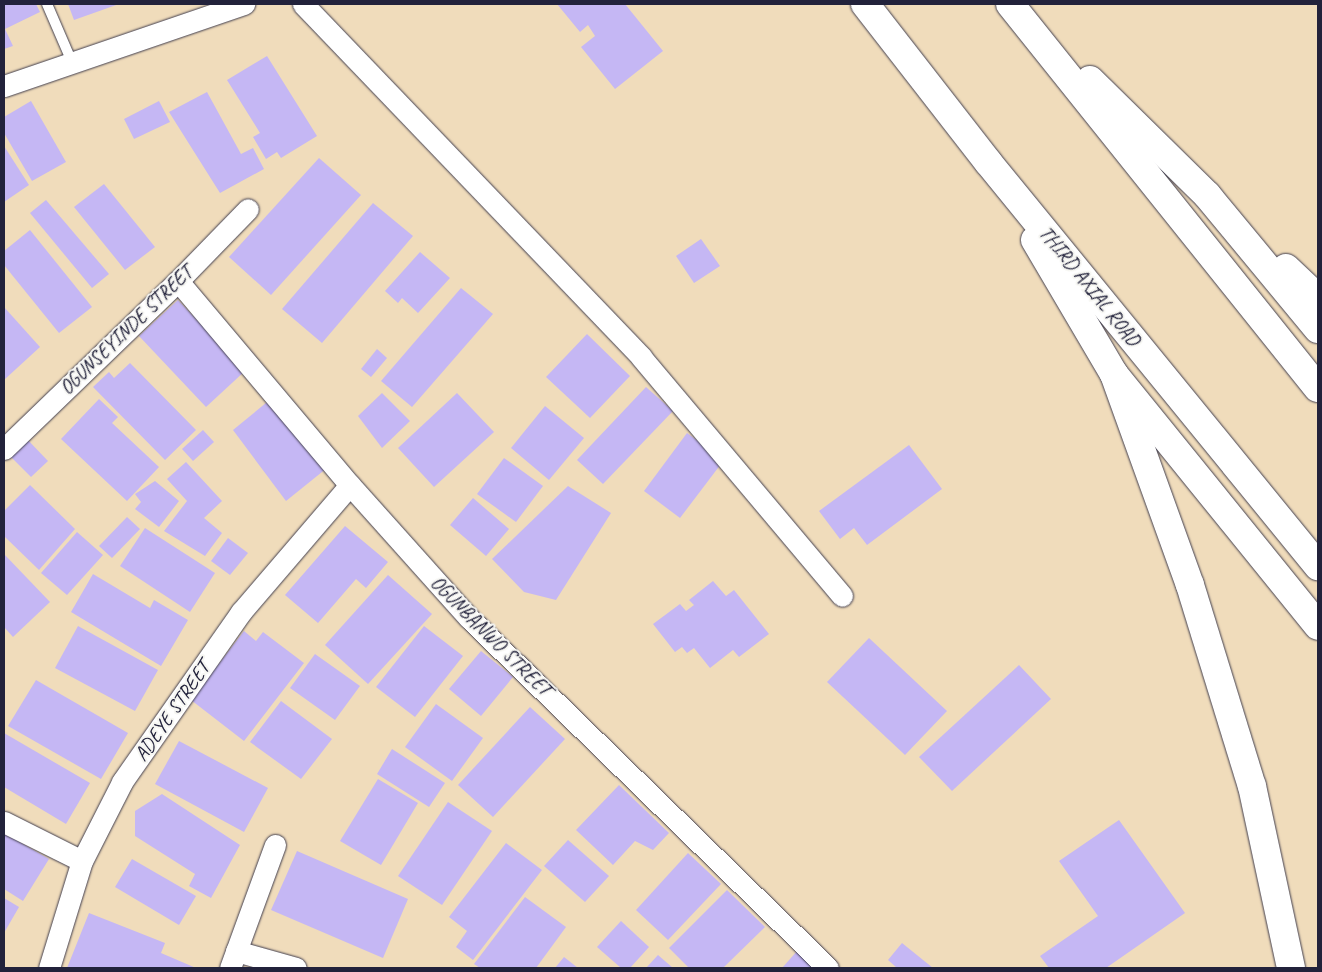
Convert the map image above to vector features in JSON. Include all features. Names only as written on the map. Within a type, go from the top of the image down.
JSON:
[{"type":"highway","name":"THIRD AXIAL ROAD","points":[[866,4],[988,162],[1318,566]]},
{"type":"highway","points":[[1011,4],[1207,195],[1318,298]]},
{"type":"highway","points":[[1011,4],[1318,388]]},
{"type":"highway","points":[[988,162],[1114,374],[1318,626]]},
{"type":"highway","points":[[1207,195],[1318,329]]},
{"type":"highway","points":[[1114,374],[1190,585],[1252,786],[1291,968]]},
{"type":"street","points":[[4,86],[244,4]]},
{"type":"street","points":[[303,4],[641,357],[842,596]]},
{"type":"street","name":"OGUNSEYINDE STREET","points":[[4,449],[178,281],[248,209]]},
{"type":"street","name":"OGUNBANWO STREET","points":[[178,281],[350,485],[469,618],[828,968]]},
{"type":"street","name":"ADEYE STREET","points":[[49,968],[82,861],[122,782],[241,612],[350,485]]},
{"type":"street","points":[[4,822],[82,861]]},
{"type":"street","points":[[275,845],[233,960],[296,968]]},
{"type":"lane","points":[[47,4],[72,62]]},
{"type":"building","points":[[4,4],[36,4],[40,12],[5,29],[13,46],[4,49]]},
{"type":"building","points":[[68,4],[119,4],[74,20]]},
{"type":"building","points":[[557,4],[625,4],[663,51],[615,89],[581,47],[595,36],[588,25],[580,32]]},
{"type":"building","points":[[267,56],[317,136],[281,158],[277,152],[266,159],[253,137],[260,133],[227,80]]},
{"type":"building","points":[[207,92],[241,154],[253,148],[264,169],[220,193],[169,112]]},
{"type":"building","points":[[31,101],[66,162],[32,181],[4,133],[4,117]]},
{"type":"building","points":[[159,101],[170,122],[134,139],[124,119]]},
{"type":"building","points":[[4,146],[29,185],[4,202]]},
{"type":"building","points":[[319,158],[361,195],[271,295],[229,257]]},
{"type":"building","points":[[104,184],[155,247],[125,270],[74,207]]},
{"type":"building","points":[[46,200],[109,274],[92,288],[30,213]]},
{"type":"building","points":[[373,203],[413,236],[322,343],[282,309]]},
{"type":"building","points":[[30,230],[92,307],[59,333],[4,265],[4,251]]},
{"type":"building","points":[[701,239],[720,266],[694,283],[676,256]]},
{"type":"building","points":[[420,252],[450,278],[418,313],[402,298],[398,303],[385,291]]},
{"type":"building","points":[[461,288],[493,314],[412,407],[381,381]]},
{"type":"building","points":[[178,300],[245,371],[206,407],[139,336]]},
{"type":"building","points":[[4,307],[40,347],[4,380]]},
{"type":"building","points":[[587,334],[630,376],[590,418],[546,377]]},
{"type":"building","points":[[377,349],[387,358],[371,377],[361,369]]},
{"type":"building","points":[[130,363],[196,430],[165,460],[93,387],[109,372],[114,378]]},
{"type":"building","points":[[646,387],[673,411],[603,484],[577,460]]},
{"type":"building","points":[[382,393],[410,421],[382,448],[358,416]]},
{"type":"building","points":[[457,393],[494,432],[434,487],[398,448]]},
{"type":"building","points":[[272,398],[327,468],[286,501],[233,430]]},
{"type":"building","points":[[99,399],[118,417],[112,423],[159,467],[127,501],[61,439]]},
{"type":"building","points":[[545,406],[584,438],[549,480],[511,448]]},
{"type":"building","points":[[203,430],[214,442],[193,461],[182,449]]},
{"type":"building","points":[[687,433],[724,460],[680,518],[644,491]]},
{"type":"building","points":[[25,437],[48,461],[31,477],[8,454]]},
{"type":"building","points":[[909,445],[942,489],[867,545],[854,528],[840,539],[819,511]]},
{"type":"building","points":[[504,458],[543,486],[516,522],[477,494]]},
{"type":"building","points":[[186,462],[222,501],[204,518],[222,533],[205,556],[164,531],[187,501],[167,479]]},
{"type":"building","points":[[155,481],[179,501],[159,527],[135,509],[141,502],[135,494]]},
{"type":"building","points":[[30,485],[75,529],[39,570],[4,536],[4,511]]},
{"type":"building","points":[[568,486],[611,513],[556,600],[524,592],[492,559]]},
{"type":"building","points":[[473,498],[509,529],[486,556],[450,525]]},
{"type":"building","points":[[127,517],[140,529],[112,558],[99,546]]},
{"type":"building","points":[[345,526],[388,562],[366,588],[356,579],[318,623],[285,595]]},
{"type":"building","points":[[145,528],[215,573],[190,612],[120,566]]},
{"type":"building","points":[[77,532],[103,555],[67,595],[41,573]]},
{"type":"building","points":[[228,538],[248,553],[230,575],[211,561]]},
{"type":"building","points":[[4,554],[50,602],[13,637],[4,627]]},
{"type":"building","points":[[93,574],[150,608],[154,600],[188,620],[161,666],[71,612]]},
{"type":"building","points":[[388,575],[432,614],[368,684],[325,645]]},
{"type":"building","points":[[713,581],[726,596],[734,590],[769,634],[739,657],[733,650],[710,668],[694,648],[687,653],[682,647],[675,652],[653,624],[680,604],[686,611],[694,605],[689,600]]},
{"type":"building","points":[[78,626],[158,670],[135,711],[55,668]]},
{"type":"building","points":[[424,626],[463,656],[415,717],[376,687]]},
{"type":"building","points":[[244,631],[256,641],[263,632],[304,663],[244,741],[191,700]]},
{"type":"building","points":[[869,638],[947,711],[905,755],[827,682]]},
{"type":"building","points":[[481,651],[513,677],[481,716],[449,689]]},
{"type":"building","points":[[315,654],[360,686],[335,720],[290,688]]},
{"type":"building","points":[[1019,665],[1051,699],[952,791],[919,757]]},
{"type":"building","points":[[36,680],[128,733],[101,779],[8,726]]},
{"type":"building","points":[[281,701],[332,739],[301,779],[250,742]]},
{"type":"building","points":[[436,704],[483,738],[452,781],[405,747]]},
{"type":"building","points":[[530,707],[565,739],[493,817],[458,785]]},
{"type":"building","points":[[4,733],[90,783],[66,824],[4,787]]},
{"type":"building","points":[[179,741],[268,788],[244,832],[155,784]]},
{"type":"building","points":[[392,749],[445,783],[429,807],[377,774]]},
{"type":"building","points":[[378,779],[418,803],[381,865],[340,841]]},
{"type":"building","points":[[619,785],[669,833],[653,850],[635,841],[613,865],[576,830]]},
{"type":"building","points":[[162,794],[240,845],[211,898],[189,886],[195,874],[135,836],[135,811]]},
{"type":"building","points":[[448,802],[492,831],[442,905],[398,876]]},
{"type":"building","points":[[1119,820],[1185,913],[1106,968],[1049,968],[1040,956],[1098,916],[1059,861]]},
{"type":"building","points":[[4,833],[49,859],[23,901],[4,889]]},
{"type":"building","points":[[568,840],[609,876],[585,902],[544,866]]},
{"type":"building","points":[[506,843],[542,870],[473,960],[456,947],[467,931],[449,917]]},
{"type":"building","points":[[297,851],[408,899],[383,958],[271,910]]},
{"type":"building","points":[[688,853],[721,884],[668,940],[636,910]]},
{"type":"building","points":[[132,859],[196,896],[179,925],[115,887]]},
{"type":"building","points":[[727,890],[765,927],[723,968],[689,968],[669,948]]},
{"type":"building","points":[[525,897],[566,927],[536,968],[480,968],[474,964]]},
{"type":"building","points":[[4,898],[19,907],[4,933]]},
{"type":"building","points":[[89,913],[165,943],[161,953],[196,968],[67,968]]},
{"type":"building","points":[[621,921],[649,947],[630,968],[621,968],[597,947]]},
{"type":"building","points":[[902,943],[933,968],[897,968],[888,960]]},
{"type":"building","points":[[798,950],[818,968],[782,968]]},
{"type":"building","points":[[658,955],[673,968],[646,968]]},
{"type":"building","points":[[564,957],[578,968],[555,968]]}]
